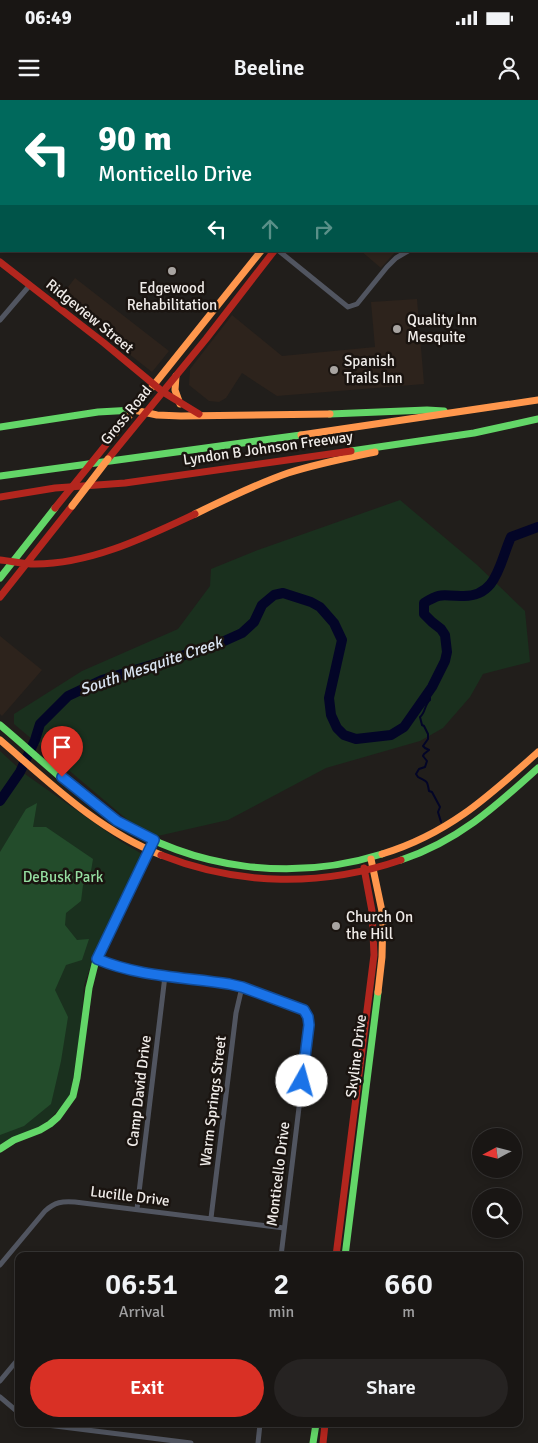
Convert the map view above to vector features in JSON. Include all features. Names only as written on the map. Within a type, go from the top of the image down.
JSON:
[{"type":"main road","name":"Gross Road","points":[[0,578],[260,252]]},
{"type":"main road","name":"Gross Road","points":[[0,597],[273,252]]},
{"type":"main road","name":"Ridgeview Street","points":[[0,262],[163,392],[180,404],[204,416]]},
{"type":"main road","points":[[218,304],[226,312]]},
{"type":"main road","points":[[176,376],[175,390],[180,404]]},
{"type":"main road","name":"Lyndon B Johnson Freeway","points":[[0,476],[464,412],[538,400]]},
{"type":"main road","points":[[0,427],[98,412],[134,410],[145,414],[161,416],[263,416],[427,410],[464,412]]},
{"type":"main road","name":"Lyndon B Johnson Freeway","points":[[0,497],[55,488],[125,483],[474,433],[538,420]]},
{"type":"main road","points":[[0,560],[27,564],[72,559],[113,548],[154,533],[276,477],[312,466],[474,433]]},
{"type":"main road","points":[[0,725],[117,821],[154,840],[199,857],[253,868],[282,870],[310,869],[362,861],[400,849],[441,830],[479,805],[538,752]]},
{"type":"main road","points":[[1,741],[90,815],[120,836],[149,850],[199,869],[238,878],[262,880],[311,880],[365,871],[403,861],[446,841],[487,814],[538,768]]},
{"type":"main road","points":[[479,805],[487,814]]},
{"type":"main road","points":[[0,1149],[14,1140],[50,1124],[58,1117],[73,1096],[89,988],[97,959],[154,840]]},
{"type":"main road","name":"Skyline Drive","points":[[346,1252],[384,934],[383,916],[371,859]]},
{"type":"main road","name":"Skyline Drive","points":[[336,1252],[374,949],[373,905],[362,861]]},
{"type":"main road","points":[[353,1119],[362,1120]]},
{"type":"main road","points":[[313,1443],[316,1427]]},
{"type":"main road","points":[[323,1443],[325,1427]]},
{"type":"street","points":[[280,252],[348,307],[357,304],[387,267],[396,258],[406,252]]},
{"type":"street","points":[[0,320],[30,285]]},
{"type":"street","name":"Monticello Drive","points":[[97,959],[128,970],[242,987],[304,1010],[308,1017],[309,1025],[281,1252]]},
{"type":"street","name":"Camp David Drive","points":[[137,1209],[165,976]]},
{"type":"street","name":"Warm Springs Street","points":[[211,1218],[236,1013],[242,987]]},
{"type":"street","name":"Lucille Drive","points":[[0,1264],[44,1211],[59,1201],[284,1228]]},
{"type":"street","points":[[0,1381],[15,1363]]},
{"type":"street","points":[[0,1397],[15,1410]]},
{"type":"street","points":[[63,1427],[191,1443]]},
{"type":"street","points":[[258,1443],[260,1427]]},
{"type":"shaded area","points":[[362,252],[395,252],[381,268]]},
{"type":"shaded area","points":[[75,278],[169,351],[152,372],[59,299]]},
{"type":"shaded area","points":[[417,299],[424,384],[277,396],[242,373],[226,398],[219,402],[209,401],[189,385],[190,369],[232,315],[282,356],[375,347],[371,302]]},
{"type":"shaded area","points":[[0,636],[42,670],[2,716],[0,714]]},
{"type":"green space","points":[[400,500],[476,564],[525,611],[530,662],[483,674],[470,697],[443,728],[420,741],[326,768],[228,820],[149,838],[14,724],[14,714],[82,671],[178,629],[210,586],[211,569],[258,550]]},
{"type":"green space","name":"DeBusk Park","points":[[0,751],[25,774],[120,841],[142,854],[84,985],[81,1027],[70,1097],[50,1119],[36,1129],[0,1144]]},
{"type":"green space","name":"DeBusk Park","points":[[37,803],[33,827],[46,827],[93,859],[90,877],[83,885],[81,901],[66,913],[65,925],[77,940],[89,939],[82,960],[66,965],[55,990],[68,1017],[61,1061],[51,1104],[24,1126],[0,1135],[0,852],[26,809]]},
{"type":"waterway","name":"South Mesquite Creek","points":[[0,801],[20,772],[35,740],[40,724],[68,696],[102,680],[211,647],[242,633],[254,622],[262,605],[274,595],[283,593],[320,607],[334,623],[342,640],[329,698],[331,715],[337,728],[344,735],[356,739],[391,735],[404,727],[432,687],[445,661],[447,652],[445,635],[424,614],[424,603],[439,596],[473,595],[482,591],[495,577],[511,537],[538,527]]},
{"type":"waterway","points":[[430,689],[430,700],[420,717],[422,725],[428,734],[428,739],[423,746],[429,750],[423,756],[427,761],[425,767],[419,769],[416,774],[426,781],[429,791],[432,792],[440,807],[438,812],[441,822]]},
{"type":"traffic: fast","points":[[0,427],[98,412],[134,410]]},
{"type":"traffic: fast","points":[[330,414],[444,411]]},
{"type":"traffic: fast","points":[[351,451],[474,433],[538,419]]},
{"type":"traffic: fast","points":[[0,476],[301,435]]},
{"type":"traffic: fast","points":[[0,578],[55,508]]},
{"type":"traffic: fast","points":[[0,725],[100,809],[146,836],[178,850],[211,860],[279,869],[314,868],[348,863],[382,854]]},
{"type":"traffic: fast","points":[[401,860],[458,833],[491,809],[538,768]]},
{"type":"traffic: fast","points":[[0,1149],[14,1140],[50,1124],[58,1117],[73,1096],[89,988],[95,964],[105,943]]},
{"type":"traffic: fast","points":[[346,1252],[378,992]]},
{"type":"traffic: fast","points":[[313,1443],[316,1427]]},
{"type":"traffic: slow","points":[[109,441],[260,252]]},
{"type":"traffic: slow","points":[[176,376],[175,390],[180,404]]},
{"type":"traffic: slow","points":[[301,435],[538,400]]},
{"type":"traffic: slow","points":[[134,410],[157,415],[181,416],[330,414]]},
{"type":"traffic: slow","points":[[195,514],[288,473],[375,452]]},
{"type":"traffic: slow","points":[[72,506],[108,459]]},
{"type":"traffic: slow","points":[[0,740],[76,805],[117,833],[161,855]]},
{"type":"traffic: slow","points":[[382,854],[406,846],[447,825],[484,799],[538,752]]},
{"type":"traffic: slow","points":[[371,859],[383,916],[382,957],[378,992]]},
{"type":"traffic: jam","points":[[108,459],[206,339],[273,252]]},
{"type":"traffic: jam","points":[[0,262],[104,343],[163,392]]},
{"type":"traffic: jam","points":[[163,392],[199,414]]},
{"type":"traffic: jam","points":[[55,508],[109,441]]},
{"type":"traffic: jam","points":[[0,497],[55,488],[125,483],[351,451]]},
{"type":"traffic: jam","points":[[0,597],[72,506]]},
{"type":"traffic: jam","points":[[0,560],[35,564],[77,559],[118,548],[195,514]]},
{"type":"traffic: jam","points":[[105,943],[154,840]]},
{"type":"traffic: jam","points":[[161,855],[220,873],[281,879],[341,875],[401,860]]},
{"type":"traffic: jam","points":[[337,1252],[374,955],[372,911],[364,868]]},
{"type":"traffic: jam","points":[[323,1443],[325,1427]]},
{"type":"place","name":"Edgewood Rehabilitation","points":[[172,271]]},
{"type":"place","name":"Quality Inn Mesquite","points":[[397,329]]},
{"type":"place","name":"Spanish Trails Inn","points":[[334,370]]},
{"type":"place","name":"Church On the Hill","points":[[336,926]]},
{"type":"route","points":[[62,777],[117,821],[154,840],[97,959],[115,967],[132,971],[242,987],[304,1010],[308,1017],[309,1025],[302,1081]]}]
